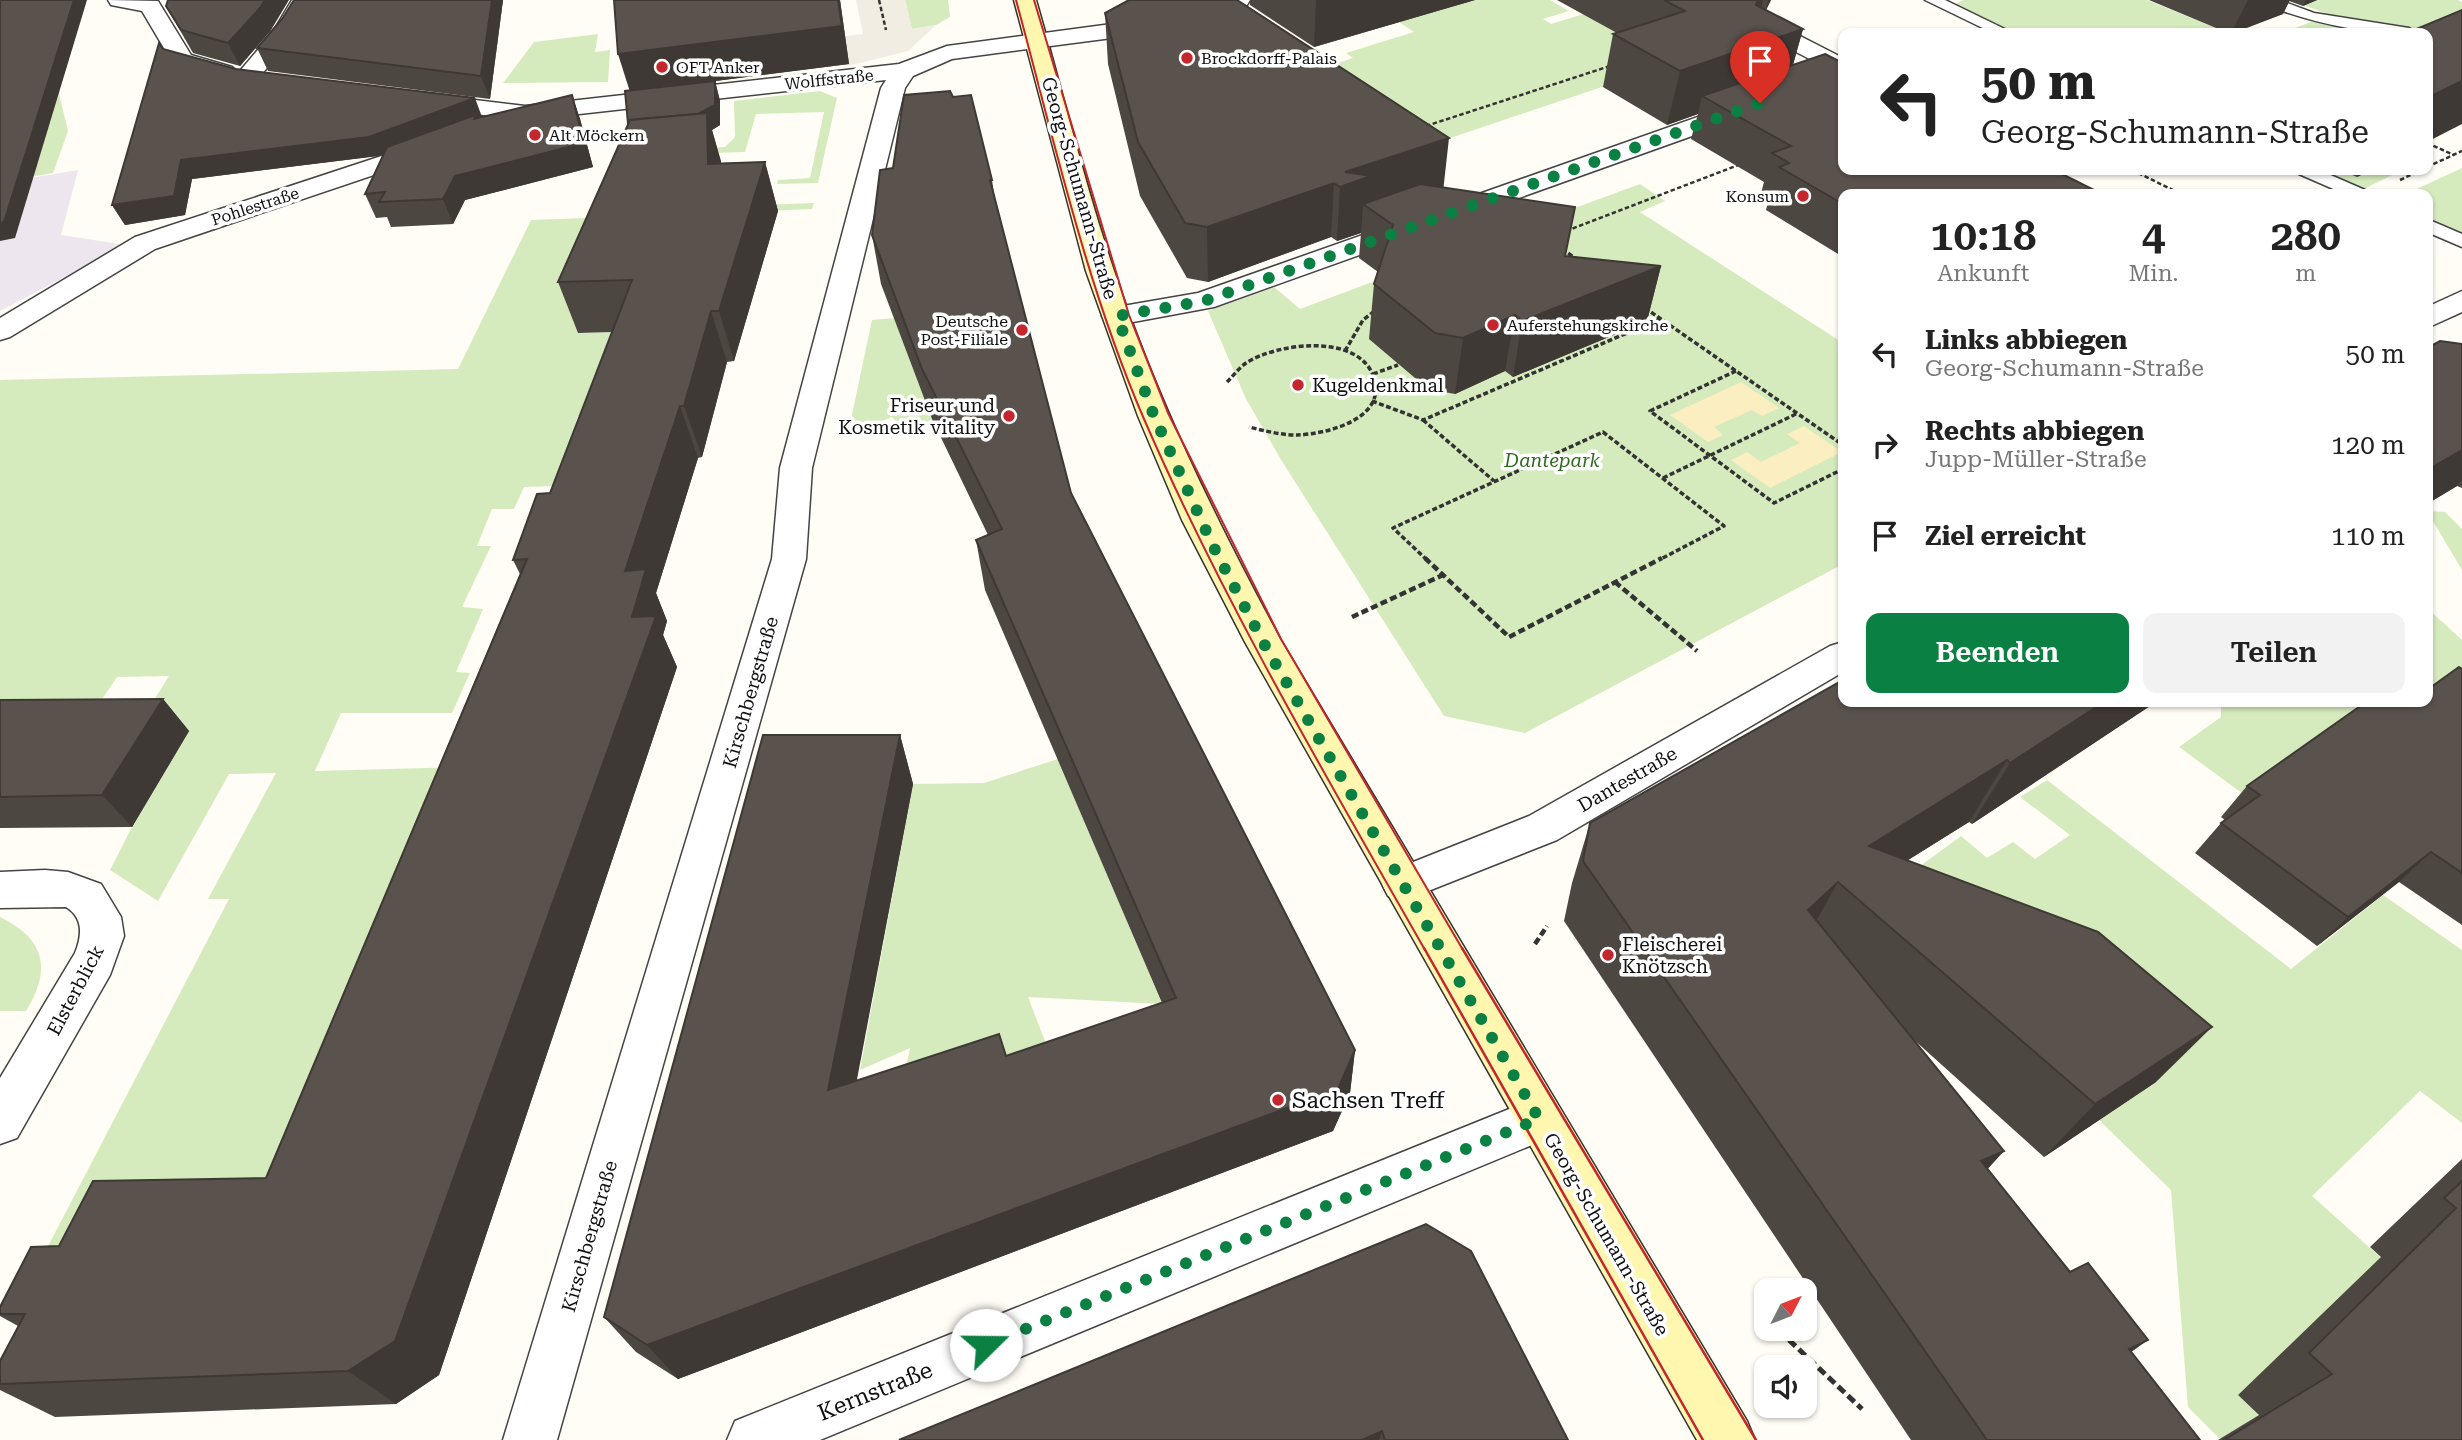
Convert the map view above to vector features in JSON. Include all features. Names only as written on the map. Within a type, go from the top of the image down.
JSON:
[{"type":"main road","name":"Georg-Schumann-Straße","points":[[1025,0],[1087,229],[1154,416],[1199,520],[1263,642],[1402,884],[1728,1440]]},
{"type":"street","points":[[119,0],[150,6],[182,60],[246,78],[273,82]]},
{"type":"street","points":[[246,78],[283,35],[303,0]]},
{"type":"street","points":[[904,71],[947,53],[1135,28],[1239,0]]},
{"type":"street","points":[[1713,0],[1838,64]]},
{"type":"street","name":"Wolffstraße","points":[[405,98],[525,113],[904,71]]},
{"type":"street","name":"Kirschbergstraße","points":[[530,1440],[789,559],[796,468],[882,123],[893,88],[904,71]]},
{"type":"street","points":[[1117,316],[1204,301],[1838,76]]},
{"type":"street","points":[[472,132],[525,113]]},
{"type":"street","name":"Pohlestraße","points":[[0,331],[145,243],[446,142]]},
{"type":"street","points":[[2433,316],[2462,300]]},
{"type":"street","name":"Dantestraße","points":[[1402,884],[1543,828],[1838,658]]},
{"type":"street","name":"Elsterblick","points":[[0,890],[55,888],[71,890],[86,897],[101,919],[103,940],[94,962],[0,1122]]},
{"type":"street","name":"Kernstraße","points":[[754,1440],[1539,1119]]},
{"type":"lane","points":[[1933,0],[1995,28]]},
{"type":"lane","points":[[2265,0],[2311,17],[2378,28]]},
{"type":"lane","points":[[2316,175],[2348,189]]},
{"type":"lane","points":[[2433,228],[2462,241]]},
{"type":"path","points":[[1415,130],[1610,66]]},
{"type":"path","points":[[2433,146],[2454,155]]},
{"type":"path","points":[[2433,164],[2462,151]]},
{"type":"path","points":[[1557,234],[1752,160]]},
{"type":"path","points":[[2142,175],[2171,189]]},
{"type":"path","points":[[1560,248],[1583,264]]},
{"type":"path","points":[[1638,303],[1838,442]]},
{"type":"path","points":[[1345,351],[1363,320],[1379,307]]},
{"type":"path","points":[[1423,420],[1660,319]]},
{"type":"path","points":[[1227,382],[1244,364],[1270,352],[1300,345],[1345,351],[1363,362],[1373,374],[1376,392],[1369,410],[1348,424],[1325,432],[1297,436],[1249,426]]},
{"type":"path","points":[[1373,374],[1398,365]]},
{"type":"path","points":[[1736,371],[1650,411],[1774,503],[1838,471]]},
{"type":"path","points":[[1372,401],[1423,420],[1494,481]]},
{"type":"path","points":[[1662,478],[1797,414]]},
{"type":"path","points":[[1603,432],[1662,478],[1724,526],[1509,637],[1393,528],[1603,432]]},
{"type":"path","points":[[1352,617],[1443,575]]},
{"type":"path","points":[[1615,582],[1697,651]]},
{"type":"path","points":[[1535,944],[1547,926]]},
{"type":"path","points":[[1790,1341],[1862,1409]]},
{"type":"shaded area","points":[[856,0],[905,0],[912,29],[936,25],[908,51],[848,66],[845,36],[863,34]]},
{"type":"shaded area","points":[[78,170],[61,235],[126,245],[0,311],[0,183]]},
{"type":"green space","points":[[905,0],[948,0],[950,17],[936,25],[912,29]]},
{"type":"green space","points":[[1475,0],[1550,0],[1569,11],[1543,19],[1551,24],[1590,12],[1709,51],[1293,191],[1332,65],[1353,58],[1346,53],[1414,32],[1399,22]]},
{"type":"green space","points":[[1963,0],[2147,0],[2216,28],[2006,28],[1954,5]]},
{"type":"green space","points":[[2291,0],[2458,0],[2462,2],[2462,38],[2433,33],[2433,28],[2400,28],[2337,18]]},
{"type":"green space","points":[[2313,21],[2356,28],[2296,28]]},
{"type":"green space","points":[[598,34],[595,52],[610,50],[608,82],[503,83],[534,42]]},
{"type":"green space","points":[[57,85],[68,131],[53,173],[0,182],[0,94]]},
{"type":"green space","points":[[820,91],[837,98],[818,183],[777,184],[778,180],[810,178],[824,112],[756,114],[745,152],[707,153],[732,206],[814,203],[812,209],[690,214],[579,333],[649,331],[620,415],[578,416],[555,486],[524,487],[514,509],[492,509],[477,546],[491,546],[462,607],[483,609],[456,672],[470,673],[452,713],[341,713],[315,771],[463,767],[275,1193],[21,1298],[229,899],[208,899],[276,773],[229,774],[158,901],[110,870],[132,827],[134,732],[169,676],[117,677],[86,723],[0,724],[0,380],[458,369],[531,220],[614,217],[639,151],[725,147],[735,137],[734,101]]},
{"type":"green space","points":[[2462,168],[2462,233],[2433,220],[2433,189],[2417,189]]},
{"type":"green space","points":[[2329,175],[2392,175],[2364,189]]},
{"type":"green space","name":"Dantepark","points":[[1640,184],[1665,201],[1640,212],[1838,340],[1838,567],[1525,733],[1444,716],[1283,463],[1246,399],[1208,311],[1274,287],[1300,309],[1533,222],[1508,205],[1526,198],[1553,216]]},
{"type":"green space","points":[[895,318],[934,423],[907,434],[892,417],[852,433],[849,429],[872,320]]},
{"type":"green space","points":[[2433,511],[2445,512],[2462,529],[2462,570],[2433,521]]},
{"type":"green space","points":[[2433,613],[2462,640],[2462,719],[2433,700]]},
{"type":"green space","points":[[2221,707],[2355,707],[2366,714],[2246,796],[2179,747],[2221,717]]},
{"type":"green space","points":[[1058,759],[1162,1004],[1028,997],[1061,1083],[891,1147],[910,1048],[860,1070],[913,784],[984,783]]},
{"type":"green space","points":[[2047,780],[2291,969],[2383,895],[2462,950],[2462,1123],[2420,1091],[2312,1196],[2398,1273],[2343,1294],[2238,1395],[2259,1415],[2220,1439],[2188,1407],[2171,1190],[2099,1120],[2156,1082],[1919,867],[1961,836],[1987,858],[2013,842],[2035,859],[2070,835],[2020,797]]},
{"type":"green space","points":[[0,917],[27,935],[40,956],[39,982],[26,1011],[0,1011]]},
{"type":"sand","points":[[1741,382],[1779,408],[1762,416],[1752,410],[1714,427],[1723,435],[1708,442],[1670,415]]},
{"type":"sand","points":[[1804,426],[1838,449],[1838,454],[1770,488],[1731,460],[1747,452],[1761,462],[1800,443],[1787,434]]},
{"type":"building","points":[[0,0],[74,0],[4,222],[0,223]]},
{"type":"building","points":[[168,0],[265,0],[228,43],[181,30],[166,6]]},
{"type":"building","points":[[294,0],[492,0],[481,76],[257,48]]},
{"type":"building","points":[[614,0],[838,0],[842,26],[618,54]]},
{"type":"building","points":[[1129,0],[1237,0],[1449,138],[1345,172],[1371,176],[1340,187],[1334,183],[1207,227],[1185,223],[1138,142],[1105,13]]},
{"type":"building","points":[[1664,0],[1758,0],[1756,5],[1803,29],[1680,71],[1613,34],[1685,11]]},
{"type":"building","points":[[2462,10],[2462,81],[2433,95],[2433,28],[2419,28]]},
{"type":"building","points":[[159,43],[163,49],[236,69],[475,98],[369,137],[181,160],[174,196],[112,205]]},
{"type":"building","points":[[1825,54],[1838,60],[1838,175],[2064,175],[2092,189],[1838,189],[1838,201],[1779,167],[1789,163],[1772,153],[1791,146],[1702,96]]},
{"type":"building","points":[[715,81],[715,105],[698,114],[630,120],[628,124],[625,91]]},
{"type":"building","points":[[950,91],[953,97],[971,95],[990,180],[1071,493],[1355,1050],[1338,1089],[647,1345],[604,1317],[763,735],[900,735],[828,1090],[999,1034],[1006,1056],[1176,998],[976,540],[1002,529],[922,369],[872,235],[880,170],[893,168],[904,95]]},
{"type":"building","points":[[572,95],[584,143],[455,176],[443,199],[379,202],[385,192],[365,194],[387,147],[475,115],[474,119]]},
{"type":"building","points":[[707,113],[708,164],[765,162],[719,311],[711,311],[684,406],[680,406],[625,571],[646,569],[632,617],[656,616],[395,1341],[348,1371],[0,1384],[0,1361],[25,1314],[0,1314],[0,1307],[31,1247],[59,1246],[93,1181],[266,1178],[527,559],[513,560],[537,494],[550,493],[632,280],[558,282],[630,120]]},
{"type":"building","points":[[1420,184],[1575,207],[1565,256],[1661,266],[1522,321],[1515,315],[1463,338],[1435,333],[1374,284],[1393,225],[1363,204]]},
{"type":"building","points":[[2440,341],[2462,344],[2462,450],[2433,467],[2433,345]]},
{"type":"building","points":[[2459,667],[2462,669],[2462,873],[2431,852],[2348,917],[2221,823],[2260,795],[2247,786],[2359,707],[2433,707],[2433,686]]},
{"type":"building","points":[[1838,683],[1838,707],[2096,707],[2010,763],[2007,760],[1869,846],[2098,932],[2212,1027],[2095,1104],[1838,882],[1808,910],[2004,1151],[1981,1161],[2070,1272],[2088,1263],[2148,1340],[2129,1349],[2200,1440],[1987,1440],[1583,861],[1590,823]]},
{"type":"building","points":[[163,699],[102,795],[0,797],[0,700]]},
{"type":"building","points":[[2462,1181],[2462,1440],[2224,1440],[2332,1374],[2309,1353],[2456,1208],[2444,1198]]},
{"type":"building","points":[[1426,1224],[1471,1251],[1568,1440],[1385,1440],[1382,1431],[1362,1440],[899,1440]]},
{"type":"tram line","points":[[1016,0],[1088,264],[1123,368],[1144,419],[1242,622],[1425,950]]},
{"type":"tram line","points":[[1034,0],[1129,315],[1168,413],[1281,639],[1463,950]]},
{"type":"tram line","points":[[1424,948],[1703,1440]]},
{"type":"tram line","points":[[1462,948],[1756,1440]]},
{"type":"place","name":"Brockdorff-Palais","points":[[1187,58]]},
{"type":"place","name":"OFT Anker","points":[[662,67]]},
{"type":"place","name":"Alt Möckern","points":[[535,135]]},
{"type":"place","name":"Konsum","points":[[1803,196]]},
{"type":"place","name":"Auferstehungskirche","points":[[1493,325]]},
{"type":"place","name":"Deutsche Post-Filiale","points":[[1022,330]]},
{"type":"place","name":"Kugeldenkmal","points":[[1298,385]]},
{"type":"place","name":"Friseur und Kosmetik vitality","points":[[1009,416]]},
{"type":"place","name":"Fleischerei Knötzsch","points":[[1608,955]]},
{"type":"place","name":"Sachsen Treff","points":[[1278,1100]]},
{"type":"route","points":[[986,1345],[1539,1119],[1263,642],[1199,520],[1154,416],[1117,316],[1204,301],[1760,103]]}]
